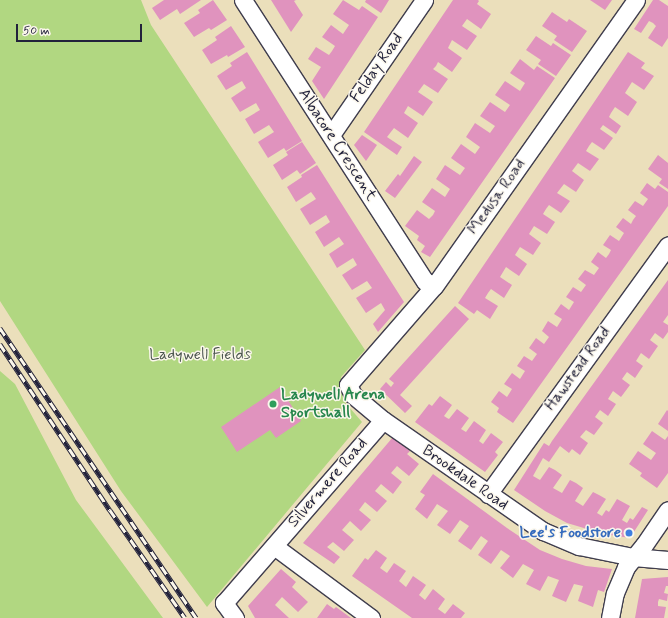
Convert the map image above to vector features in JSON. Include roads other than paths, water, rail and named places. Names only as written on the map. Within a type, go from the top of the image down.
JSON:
[{"type":"street","name":"Albacore Crescent","points":[[243,0],[425,281],[434,286]]},
{"type":"street","name":"Felday Road","points":[[331,135],[424,0]]},
{"type":"street","name":"Medusa Road","points":[[348,385],[434,286],[636,0]]},
{"type":"street","name":"Hawstead Road","points":[[488,494],[668,245]]},
{"type":"street","name":"Brookdale Road","points":[[348,385],[353,395],[383,420],[543,531],[579,546],[633,557],[668,560]]},
{"type":"street","name":"Silvermere Road","points":[[235,618],[224,603],[383,420]]},
{"type":"street","points":[[610,618],[615,593],[626,567],[644,545],[668,510]]},
{"type":"street","points":[[274,546],[372,618]]},
{"type":"railway","points":[[0,328],[196,618]]},
{"type":"railway","points":[[0,344],[110,510],[185,618]]},
{"type":"place","name":"Ladywell Arena Sportshall","points":[[273,404]]},
{"type":"place","name":"Lee's Foodstore","points":[[629,533]]},
{"type":"park label","name":"Ladywell Fields","points":[[200,355]]}]
